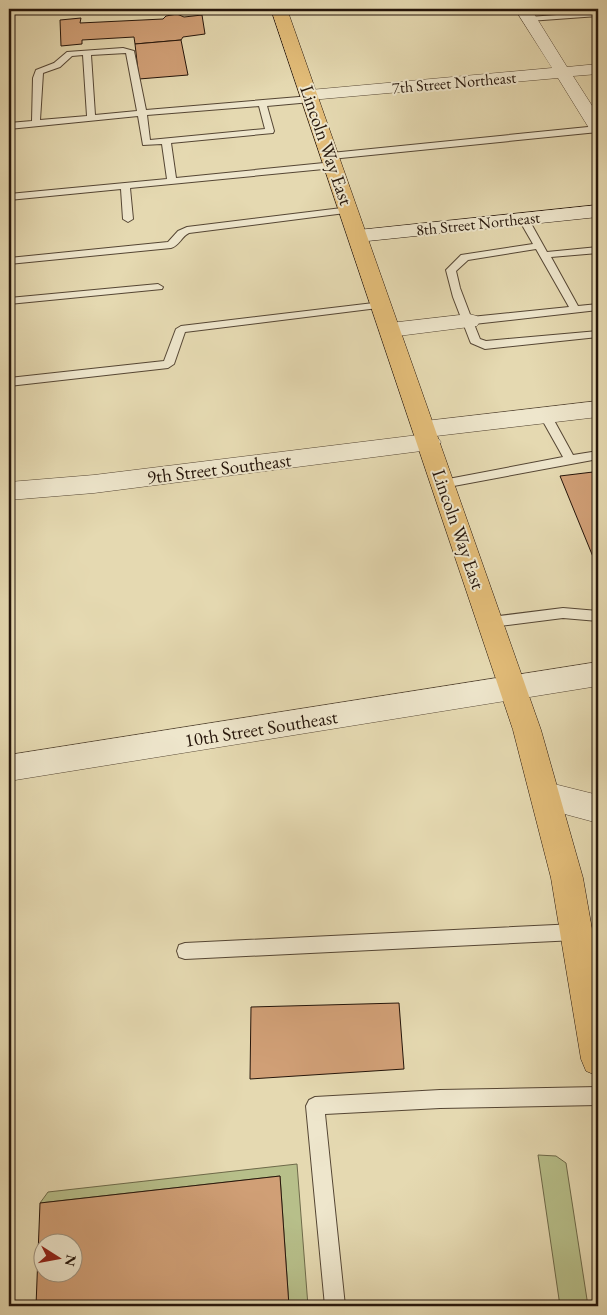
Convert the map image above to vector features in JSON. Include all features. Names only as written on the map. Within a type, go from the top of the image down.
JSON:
[{"type":"main road","name":"Lincoln Way East","points":[[279,9],[350,210],[527,730],[567,878],[597,1046]]},
{"type":"street","points":[[526,14],[598,129]]},
{"type":"street","name":"7th Street Northeast","points":[[311,97],[598,69]]},
{"type":"street","name":"8th Street Northeast","points":[[358,236],[598,211]]},
{"type":"street","points":[[390,330],[469,321]]},
{"type":"street","name":"9th Street Southeast","points":[[9,491],[94,484],[427,436],[598,409]]},
{"type":"street","name":"10th Street Southeast","points":[[9,768],[598,674]]},
{"type":"street","points":[[546,796],[598,809]]},
{"type":"lane","points":[[526,14],[598,14]]},
{"type":"lane","points":[[36,123],[37,78],[39,72],[57,65],[70,54],[130,51],[146,142],[270,131],[262,103]]},
{"type":"lane","points":[[87,53],[91,118]]},
{"type":"lane","points":[[9,126],[311,97]]},
{"type":"lane","points":[[9,197],[172,181],[598,129]]},
{"type":"lane","points":[[166,141],[172,181]]},
{"type":"lane","points":[[125,186],[128,219]]},
{"type":"lane","points":[[9,260],[171,245],[181,233],[187,230],[350,210]]},
{"type":"lane","points":[[523,218],[575,309]]},
{"type":"lane","points":[[538,246],[465,257],[451,270],[453,286],[469,321],[474,341],[485,345],[598,334]]},
{"type":"lane","points":[[544,255],[598,250]]},
{"type":"lane","points":[[9,301],[158,287]]},
{"type":"lane","points":[[9,382],[168,364],[182,329],[382,305]]},
{"type":"lane","points":[[469,321],[598,307]]},
{"type":"lane","points":[[546,416],[570,460]]},
{"type":"lane","points":[[443,484],[598,455]]},
{"type":"lane","points":[[490,622],[563,613],[598,616]]},
{"type":"lane","points":[[185,951],[576,932]]},
{"type":"lane","points":[[335,1306],[315,1106],[440,1099],[598,1096]]},
{"type":"green space","points":[[538,1155],[556,1156],[566,1163],[588,1306],[560,1306]]},
{"type":"green space","points":[[297,1164],[308,1306],[289,1306],[280,1176],[40,1203],[48,1192]]},
{"type":"building","points":[[177,14],[184,17],[202,15],[205,34],[183,37],[181,40],[135,44],[134,37],[82,40],[82,44],[61,46],[60,20],[81,18],[80,23],[163,19],[166,16]]},
{"type":"building","points":[[181,40],[188,75],[139,79],[135,44]]},
{"type":"building","points":[[593,472],[598,483],[598,569],[560,476]]},
{"type":"building","points":[[399,1003],[404,1069],[250,1079],[251,1007]]},
{"type":"building","points":[[280,1176],[289,1306],[36,1306],[37,1282],[82,1282],[82,1232],[39,1232],[40,1203]]}]
